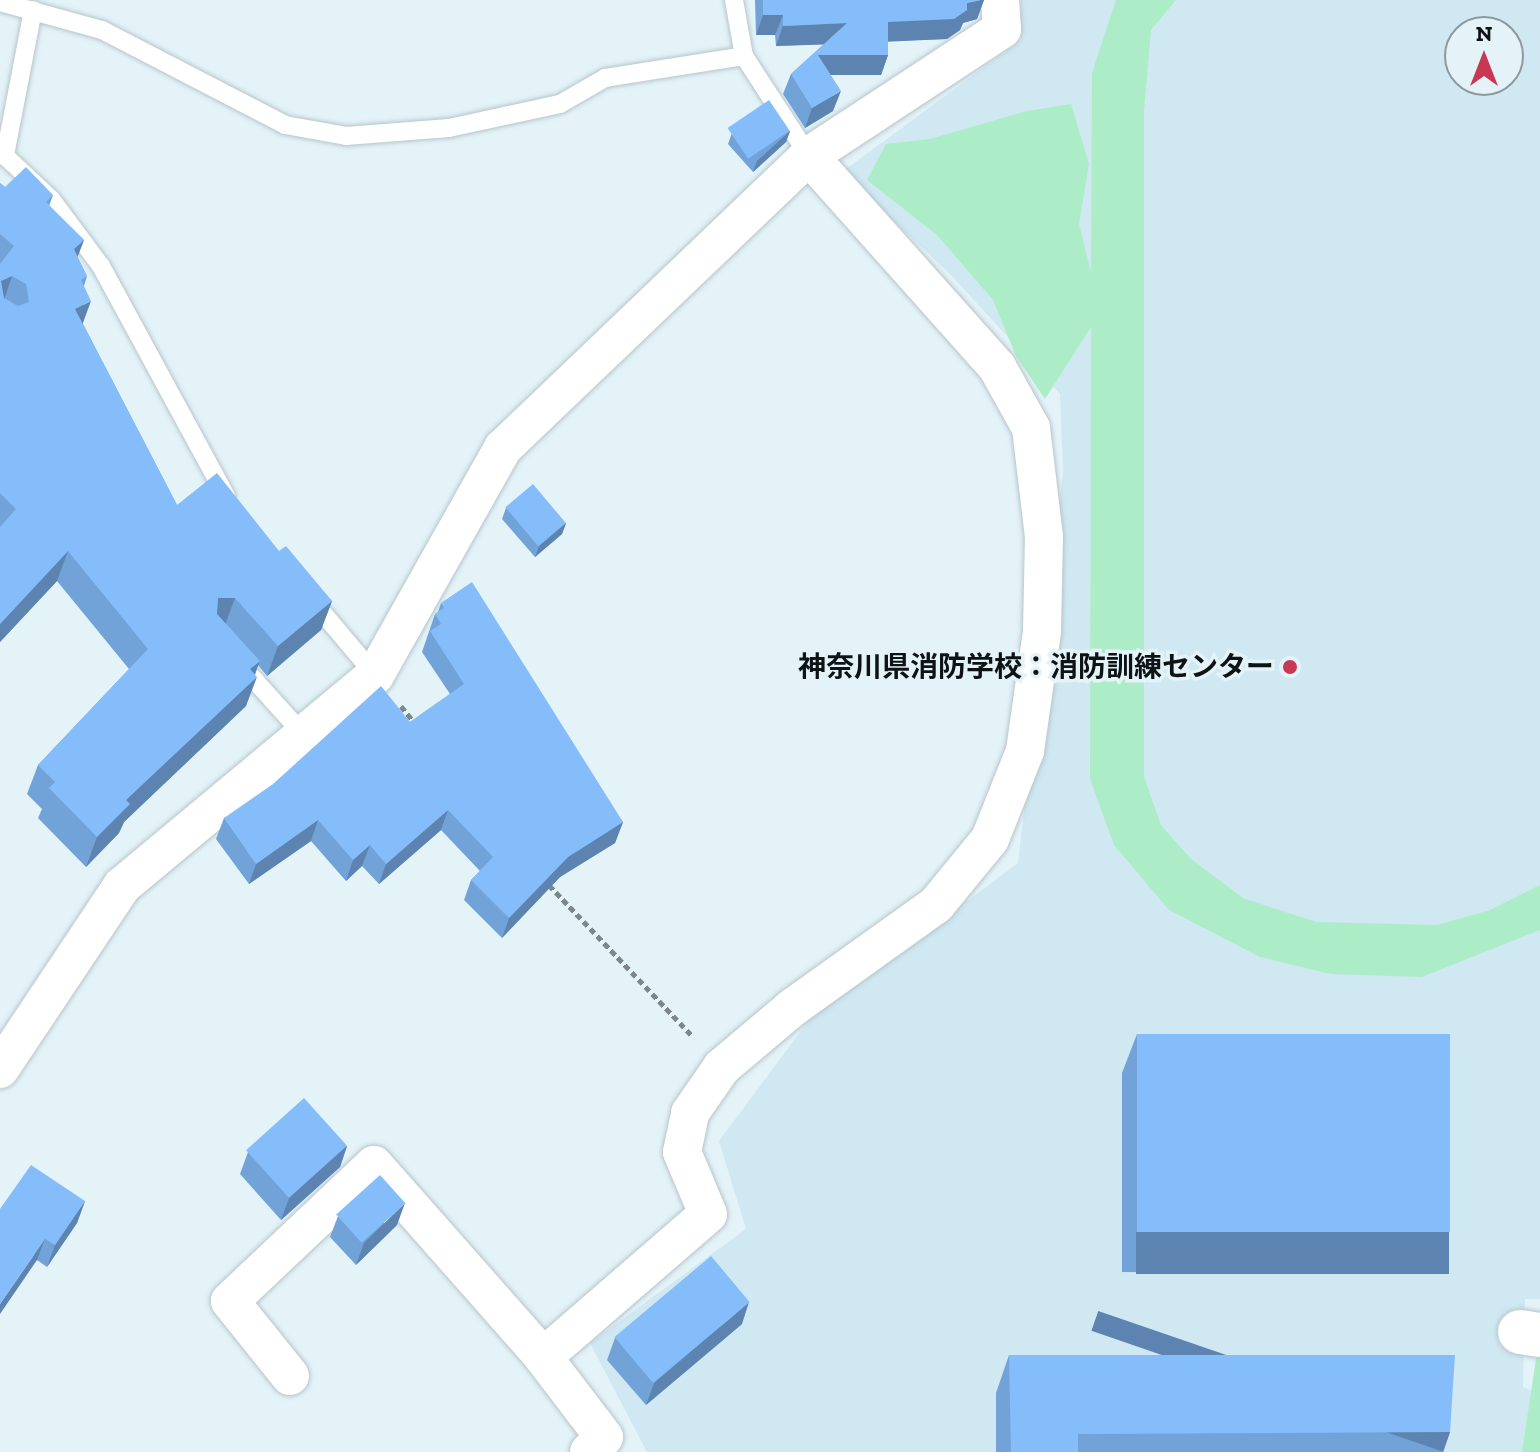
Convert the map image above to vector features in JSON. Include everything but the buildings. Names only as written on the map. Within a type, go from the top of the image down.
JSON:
[{"type":"street","points":[[0,1069],[122,886],[375,675],[503,448],[809,156],[1002,29],[1000,0]]},
{"type":"street","points":[[543,1357],[708,1214],[682,1152],[690,1113],[722,1067],[792,1008],[936,905],[990,839],[1025,751],[1042,631],[1044,537],[1031,428],[997,367],[809,156]]},
{"type":"street","points":[[290,1376],[230,1301],[374,1165],[543,1357],[604,1437],[589,1452]]},
{"type":"lane","points":[[734,0],[744,56],[809,156]]},
{"type":"lane","points":[[0,2],[102,30],[285,125],[346,136],[449,128],[560,104],[605,78],[744,56]]},
{"type":"lane","points":[[33,10],[5,156],[51,199],[101,266],[215,484],[235,507]]},
{"type":"lane","points":[[295,579],[375,675]]},
{"type":"lane","points":[[225,647],[302,733]]},
{"type":"path","points":[[375,675],[425,736]]},
{"type":"path","points":[[546,882],[722,1067]]},
{"type":"shaded area","name":"神奈川県消防学校：消防訓練センター","points":[[1021,0],[1540,0],[1540,1299],[1525,1299],[1523,1387],[1540,1394],[1540,1452],[647,1452],[590,1343],[746,1229],[719,1141],[810,1019],[1018,863],[1063,472],[1060,394],[951,275],[842,172],[1021,40]]},
{"type":"green space","points":[[1116,0],[1176,0],[1151,30],[1144,111],[1144,777],[1161,825],[1191,859],[1243,898],[1316,922],[1437,925],[1490,910],[1540,885],[1540,930],[1422,977],[1331,974],[1260,957],[1169,910],[1114,845],[1090,779],[1091,327],[1045,399],[1016,356],[993,300],[937,235],[867,180],[886,144],[930,139],[1027,111],[1071,104],[1089,164],[1079,224],[1091,272],[1092,73]]},
{"type":"green space","points":[[1540,1332],[1540,1452],[1522,1452]]},
{"type":"place","name":"神奈川県消防学校：消防訓練センター","points":[[1290,667]]}]
